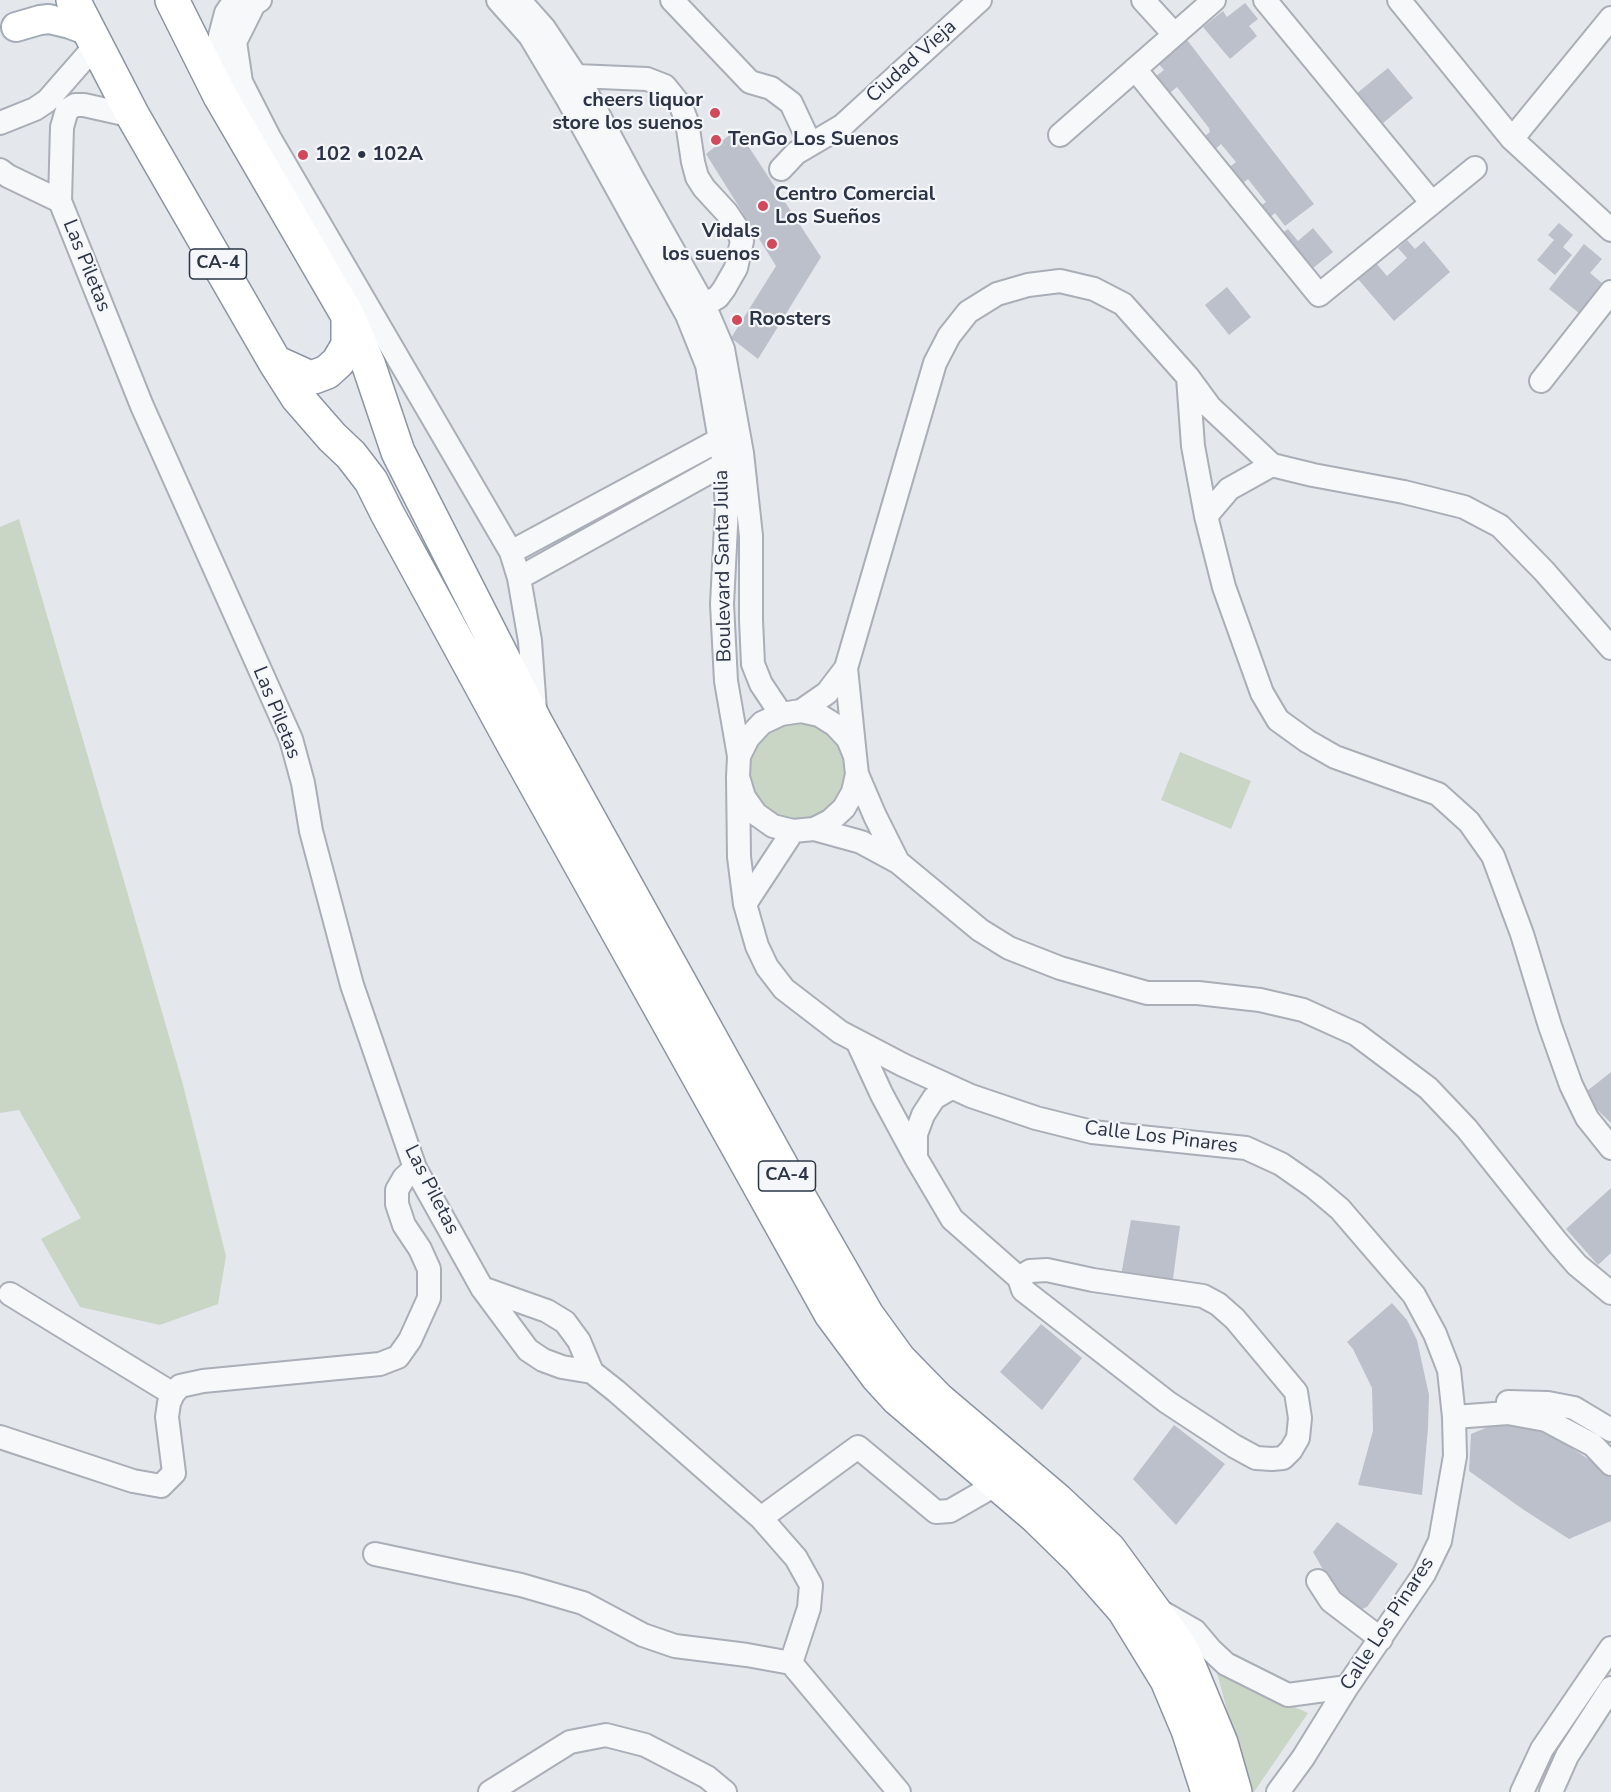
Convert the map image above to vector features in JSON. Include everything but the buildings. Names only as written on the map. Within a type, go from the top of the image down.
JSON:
[{"type":"highway","name":"CA-4","points":[[73,0],[133,116],[275,362],[298,398],[351,455],[371,481],[512,742],[831,1314],[877,1376],[898,1400],[1035,1516],[1080,1560],[1124,1610],[1167,1680],[1188,1730],[1208,1792]]},
{"type":"highway","name":"CA-4","points":[[172,0],[220,96],[348,316],[369,366],[398,452],[536,723],[867,1315],[899,1359],[938,1399],[1057,1500],[1109,1549],[1152,1606],[1187,1661],[1221,1743],[1235,1792]]},
{"type":"highway","points":[[302,240],[349,272]]},
{"type":"highway","points":[[275,362],[306,376],[314,377],[327,372],[339,362],[348,345],[348,316]]},
{"type":"main road","points":[[8,33],[33,0]]},
{"type":"main road","points":[[8,33],[49,19],[70,24],[93,38]]},
{"type":"street","points":[[220,96],[220,36],[226,13],[235,0]]},
{"type":"street","points":[[260,0],[254,4],[235,42],[241,82],[269,137],[511,552],[519,578],[530,641],[536,723]]},
{"type":"street","points":[[498,0],[530,36],[696,311]]},
{"type":"street","points":[[519,0],[544,27],[576,76],[696,311]]},
{"type":"street","points":[[672,0],[750,82],[771,88],[791,103],[812,143]]},
{"type":"street","name":"Ciudad Vieja","points":[[781,169],[796,153],[842,126],[980,0]]},
{"type":"street","points":[[1143,0],[1174,34]]},
{"type":"street","points":[[1060,135],[1214,0]]},
{"type":"street","points":[[1265,0],[1432,203]]},
{"type":"street","points":[[1403,2],[1512,139],[1611,230]]},
{"type":"street","points":[[1512,139],[1611,18]]},
{"type":"street","points":[[0,123],[35,109],[47,101],[93,38]]},
{"type":"street","points":[[1135,69],[1319,295],[1475,168]]},
{"type":"street","points":[[576,76],[647,79],[665,86],[681,106],[687,122],[693,162],[698,177],[704,188],[727,213],[742,241],[731,279],[718,297],[696,311]]},
{"type":"street","name":"Las Piletas","points":[[133,116],[84,105],[75,105],[67,110],[64,116],[61,142],[60,201],[142,406],[291,739],[303,783],[311,831],[352,985],[415,1168],[482,1288],[528,1350],[543,1360],[562,1367],[592,1372]]},
{"type":"street","points":[[35,109],[61,142]]},
{"type":"street","points":[[0,170],[60,201]]},
{"type":"street","points":[[1611,648],[1544,571],[1500,526],[1464,507],[1404,492],[1272,465],[1210,407],[1188,377],[1123,304],[1094,289],[1060,281],[1028,285],[997,294],[968,312],[949,336],[935,363],[846,668],[827,693],[791,713],[762,723],[748,738],[739,767],[744,797],[756,814],[773,826],[861,842],[898,861],[980,930],[1009,948],[1060,968],[1146,993],[1198,993],[1260,1000],[1303,1010],[1356,1034],[1428,1088],[1467,1129],[1577,1265],[1611,1293]]},
{"type":"street","points":[[1541,381],[1611,292]]},
{"type":"street","name":"Boulevard Santa Julia","points":[[696,311],[723,350],[733,459],[727,507],[722,604],[725,670],[739,767]]},
{"type":"street","points":[[1188,377],[1193,446],[1206,516],[1224,587],[1262,693],[1278,720],[1307,741],[1335,757],[1438,794],[1469,822],[1493,856],[1522,934],[1571,1085],[1587,1118],[1611,1148]]},
{"type":"street","points":[[511,552],[729,434]]},
{"type":"street","points":[[519,578],[733,459],[751,536],[753,664],[761,684],[791,713],[819,715],[836,725],[848,739],[875,816],[898,861]]},
{"type":"street","points":[[1206,516],[1229,489],[1272,465]]},
{"type":"street","points":[[745,904],[803,830],[830,821],[844,808],[853,792],[856,765],[846,668]]},
{"type":"street","name":"Calle Los Pinares","points":[[739,767],[739,857],[745,904],[757,946],[767,967],[784,988],[840,1032],[951,1088],[1036,1118],[1092,1132],[1246,1149],[1281,1164],[1340,1209],[1414,1295],[1436,1334],[1449,1370],[1455,1456],[1440,1541],[1424,1574],[1347,1687],[1303,1758],[1278,1792]]},
{"type":"street","points":[[857,1041],[915,1158],[952,1219],[1019,1278],[1023,1290],[1167,1402],[1234,1446],[1256,1458],[1272,1460],[1283,1458],[1291,1450],[1298,1438],[1300,1418],[1296,1392],[1234,1319],[1218,1304],[1203,1296],[1093,1280],[1047,1270],[1030,1271],[1019,1278]]},
{"type":"street","points":[[915,1158],[916,1134],[922,1115],[934,1098],[951,1088]]},
{"type":"street","points":[[0,1437],[133,1481],[161,1486],[174,1473],[168,1417],[169,1403],[180,1386],[203,1381],[380,1364],[398,1357],[410,1340],[429,1298],[429,1269],[420,1249],[404,1225],[397,1204],[397,1191],[404,1178],[415,1168]]},
{"type":"street","name":"Las Piletas","points":[[482,1288],[547,1311],[565,1322],[579,1341],[592,1372],[760,1518],[796,1558],[811,1585],[809,1608],[791,1663]]},
{"type":"street","points":[[10,1293],[173,1394]]},
{"type":"street","points":[[1453,1409],[1548,1403],[1574,1408],[1611,1430]]},
{"type":"street","points":[[1453,1409],[1509,1413],[1546,1420],[1593,1445],[1611,1464]]},
{"type":"street","points":[[760,1518],[858,1447],[936,1512],[950,1511],[997,1484]]},
{"type":"street","points":[[375,1554],[521,1585],[583,1603],[643,1635],[675,1646],[791,1663],[899,1792]]},
{"type":"street","points":[[1318,1581],[1331,1601],[1381,1639]]},
{"type":"street","points":[[1152,1606],[1195,1631],[1210,1650],[1226,1664],[1288,1695],[1347,1687]]},
{"type":"street","points":[[1522,1792],[1542,1749],[1611,1648]]},
{"type":"street","points":[[1551,1792],[1567,1756],[1611,1688]]},
{"type":"street","points":[[490,1792],[570,1742],[606,1736],[645,1745],[707,1777],[725,1792]]},
{"type":"green space","points":[[19,519],[182,1081],[226,1256],[218,1304],[160,1325],[80,1307],[41,1239],[81,1218],[19,1110],[0,1113],[0,527]]},
{"type":"green space","points":[[795,720],[824,727],[844,749],[849,779],[835,806],[809,821],[793,821],[777,817],[763,808],[753,794],[748,778],[749,762],[754,746],[765,733]]},
{"type":"green space","points":[[1180,752],[1251,781],[1231,829],[1161,800]]},
{"type":"green space","points":[[1217,1673],[1308,1713],[1254,1792],[1249,1792]]},
{"type":"place","name":"cheers liquor store los suenos","points":[[715,113]]},
{"type":"place","name":"TenGo Los Suenos","points":[[716,140]]},
{"type":"place","name":"102 • 102A","points":[[303,155]]},
{"type":"place","name":"Centro Comercial Los Sueños","points":[[763,206]]},
{"type":"place","name":"Vidals los suenos","points":[[772,244]]},
{"type":"place","name":"Roosters","points":[[737,320]]}]
